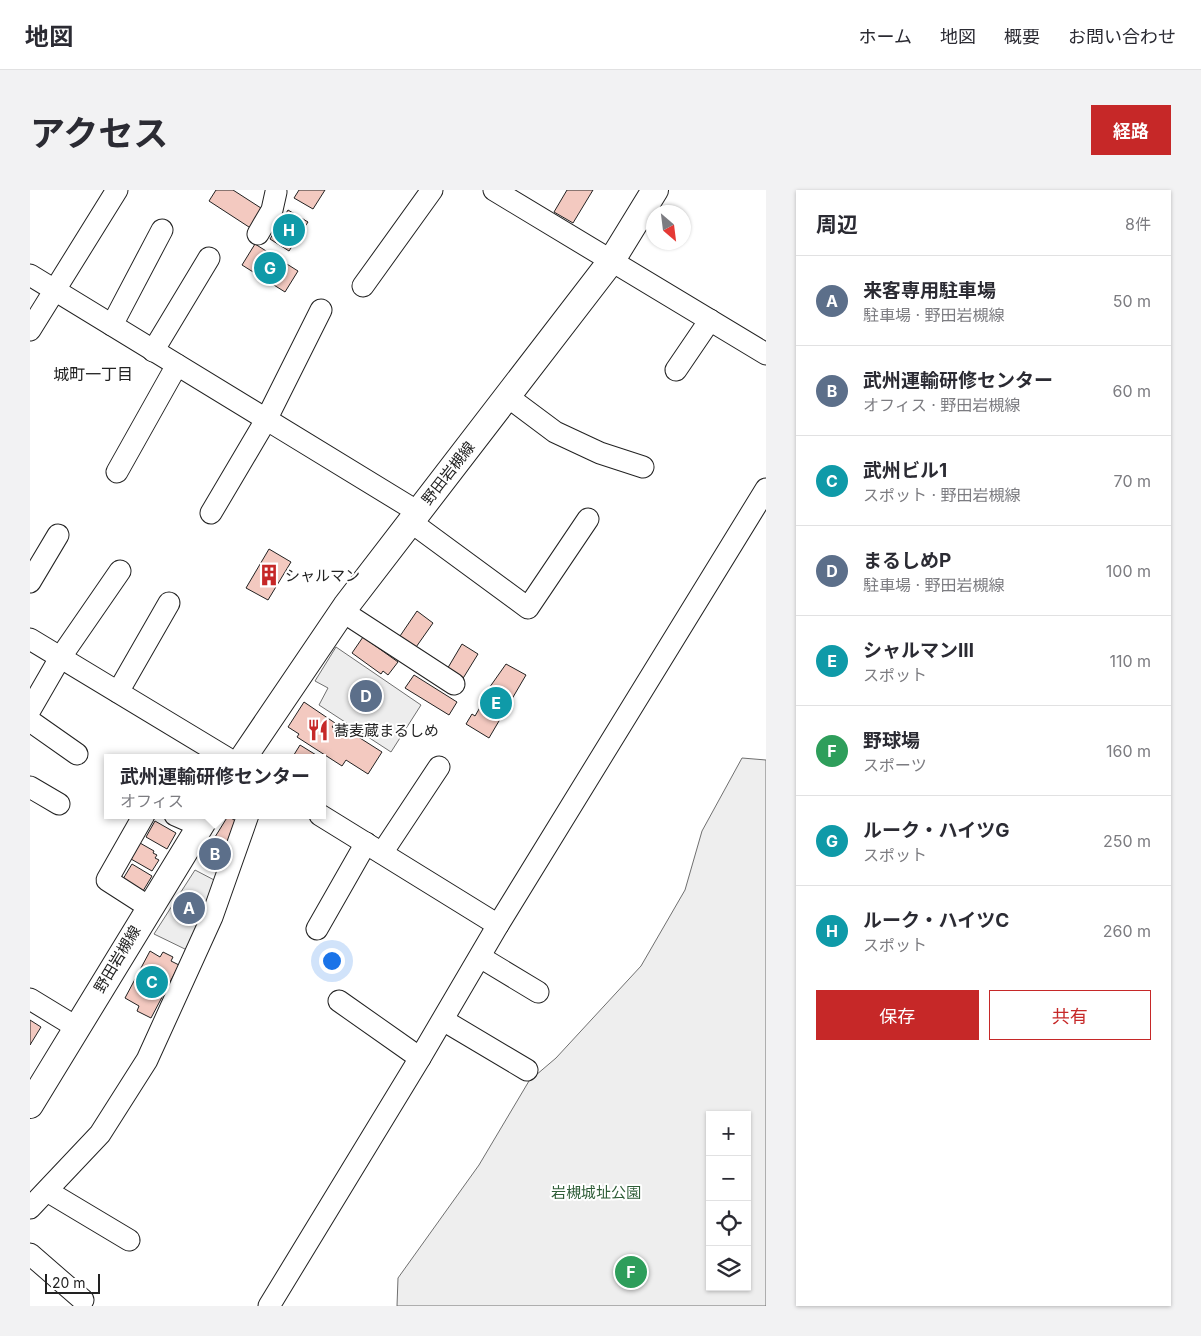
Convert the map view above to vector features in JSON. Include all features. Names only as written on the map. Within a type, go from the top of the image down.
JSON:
[{"type":"main road","name":"野田岩槻線","points":[[247,754],[342,611],[612,260],[655,190]]},
{"type":"main road","name":"野田岩槻線","points":[[30,1105],[149,907],[204,821]]},
{"type":"street","points":[[30,330],[116,190]]},
{"type":"street","points":[[363,286],[432,190]]},
{"type":"street","points":[[494,190],[766,354]]},
{"type":"street","points":[[258,234],[272,210],[276,191]]},
{"type":"street","points":[[112,326],[162,230]]},
{"type":"street","points":[[153,351],[209,258]]},
{"type":"street","points":[[30,275],[266,420],[414,517],[528,608],[588,519]]},
{"type":"street","points":[[211,513],[266,420],[321,310]]},
{"type":"street","points":[[676,370],[710,320]]},
{"type":"street","points":[[117,472],[177,366]]},
{"type":"street","points":[[508,397],[555,432],[600,453],[643,467]]},
{"type":"street","points":[[269,1306],[443,1020],[498,925],[766,490]]},
{"type":"street","points":[[30,582],[58,535]]},
{"type":"street","points":[[30,710],[60,658],[120,571]]},
{"type":"street","points":[[118,692],[169,603]]},
{"type":"street","points":[[342,611],[454,684]]},
{"type":"street","points":[[30,639],[220,754]]},
{"type":"street","points":[[30,721],[77,754]]},
{"type":"street","points":[[317,929],[374,848],[439,767]]},
{"type":"street","points":[[30,787],[59,804]]},
{"type":"street","points":[[142,819],[107,880],[149,907]]},
{"type":"street","points":[[30,1208],[100,1134],[147,1060],[212,917],[247,819]]},
{"type":"street","points":[[326,819],[498,925]]},
{"type":"street","points":[[480,957],[538,992]]},
{"type":"street","points":[[30,999],[76,1027]]},
{"type":"street","points":[[339,1000],[420,1058]]},
{"type":"street","points":[[443,1020],[527,1070]]},
{"type":"street","points":[[47,1190],[129,1240]]},
{"type":"street","points":[[30,1254],[83,1300]]},
{"type":"green space","name":"岩槻城址公園","points":[[742,758],[766,760],[766,1306],[397,1306],[398,1278],[479,1165],[529,1081],[556,1058],[641,966],[685,890],[702,831]]},
{"type":"shaded area","points":[[336,647],[421,705],[391,752],[319,705],[328,688],[315,681]]},
{"type":"shaded area","points":[[195,870],[218,882],[189,951],[154,934]]},
{"type":"building","points":[[216,190],[233,190],[264,210],[252,229],[209,201]]},
{"type":"building","points":[[299,190],[325,190],[313,209],[294,198]]},
{"type":"building","points":[[567,190],[593,190],[573,223],[554,212]]},
{"type":"building","points":[[288,210],[308,222],[289,251],[270,239]]},
{"type":"building","points":[[255,244],[298,271],[285,292],[242,265]]},
{"type":"building","name":"シャルマン","points":[[269,549],[291,562],[268,600],[246,588]]},
{"type":"building","points":[[417,611],[433,623],[414,650],[398,639]]},
{"type":"building","points":[[363,637],[398,662],[388,675],[383,671],[381,674],[352,653]]},
{"type":"building","points":[[462,644],[478,654],[462,680],[446,671]]},
{"type":"building","points":[[506,664],[526,675],[489,738],[466,724],[472,714],[475,716],[489,692],[487,691]]},
{"type":"building","points":[[414,675],[457,702],[449,715],[405,688]]},
{"type":"building","points":[[304,702],[335,723],[332,727],[338,730],[341,726],[382,752],[368,774],[346,760],[342,766],[297,737],[299,734],[288,727]]},
{"type":"building","points":[[300,745],[315,754],[294,754]]},
{"type":"building","points":[[226,819],[232,819],[237,822],[230,834],[234,836],[222,865],[216,862],[213,865],[202,858]]},
{"type":"building","points":[[155,821],[176,833],[167,849],[146,837]]},
{"type":"building","points":[[140,843],[154,851],[153,853],[157,855],[155,858],[159,860],[152,871],[131,859]]},
{"type":"building","points":[[132,864],[152,876],[143,891],[123,879]]},
{"type":"building","points":[[150,951],[160,957],[163,952],[173,957],[171,961],[179,965],[151,1018],[137,1011],[139,1006],[125,998]]},
{"type":"building","points":[[30,1020],[41,1027],[30,1045]]},
{"type":"place","name":"ルーク・ハイツC","points":[[289,230]]},
{"type":"place","name":"ルーク・ハイツG","points":[[270,268]]},
{"type":"place","name":"シャルマン","points":[[269,575]]},
{"type":"place","name":"まるしめP","points":[[366,696]]},
{"type":"place","name":"シャルマンⅢ","points":[[496,703]]},
{"type":"place","name":"蕎麦蔵まるしめ","points":[[318,730]]},
{"type":"place","name":"武州運輸研修センター","points":[[215,854]]},
{"type":"place","name":"来客専用駐車場","points":[[189,908]]},
{"type":"place","name":"武州ビル1","points":[[152,982]]},
{"type":"place","name":"野球場","points":[[631,1272]]},
{"type":"district","name":"城町一丁目","points":[[93,374]]}]
